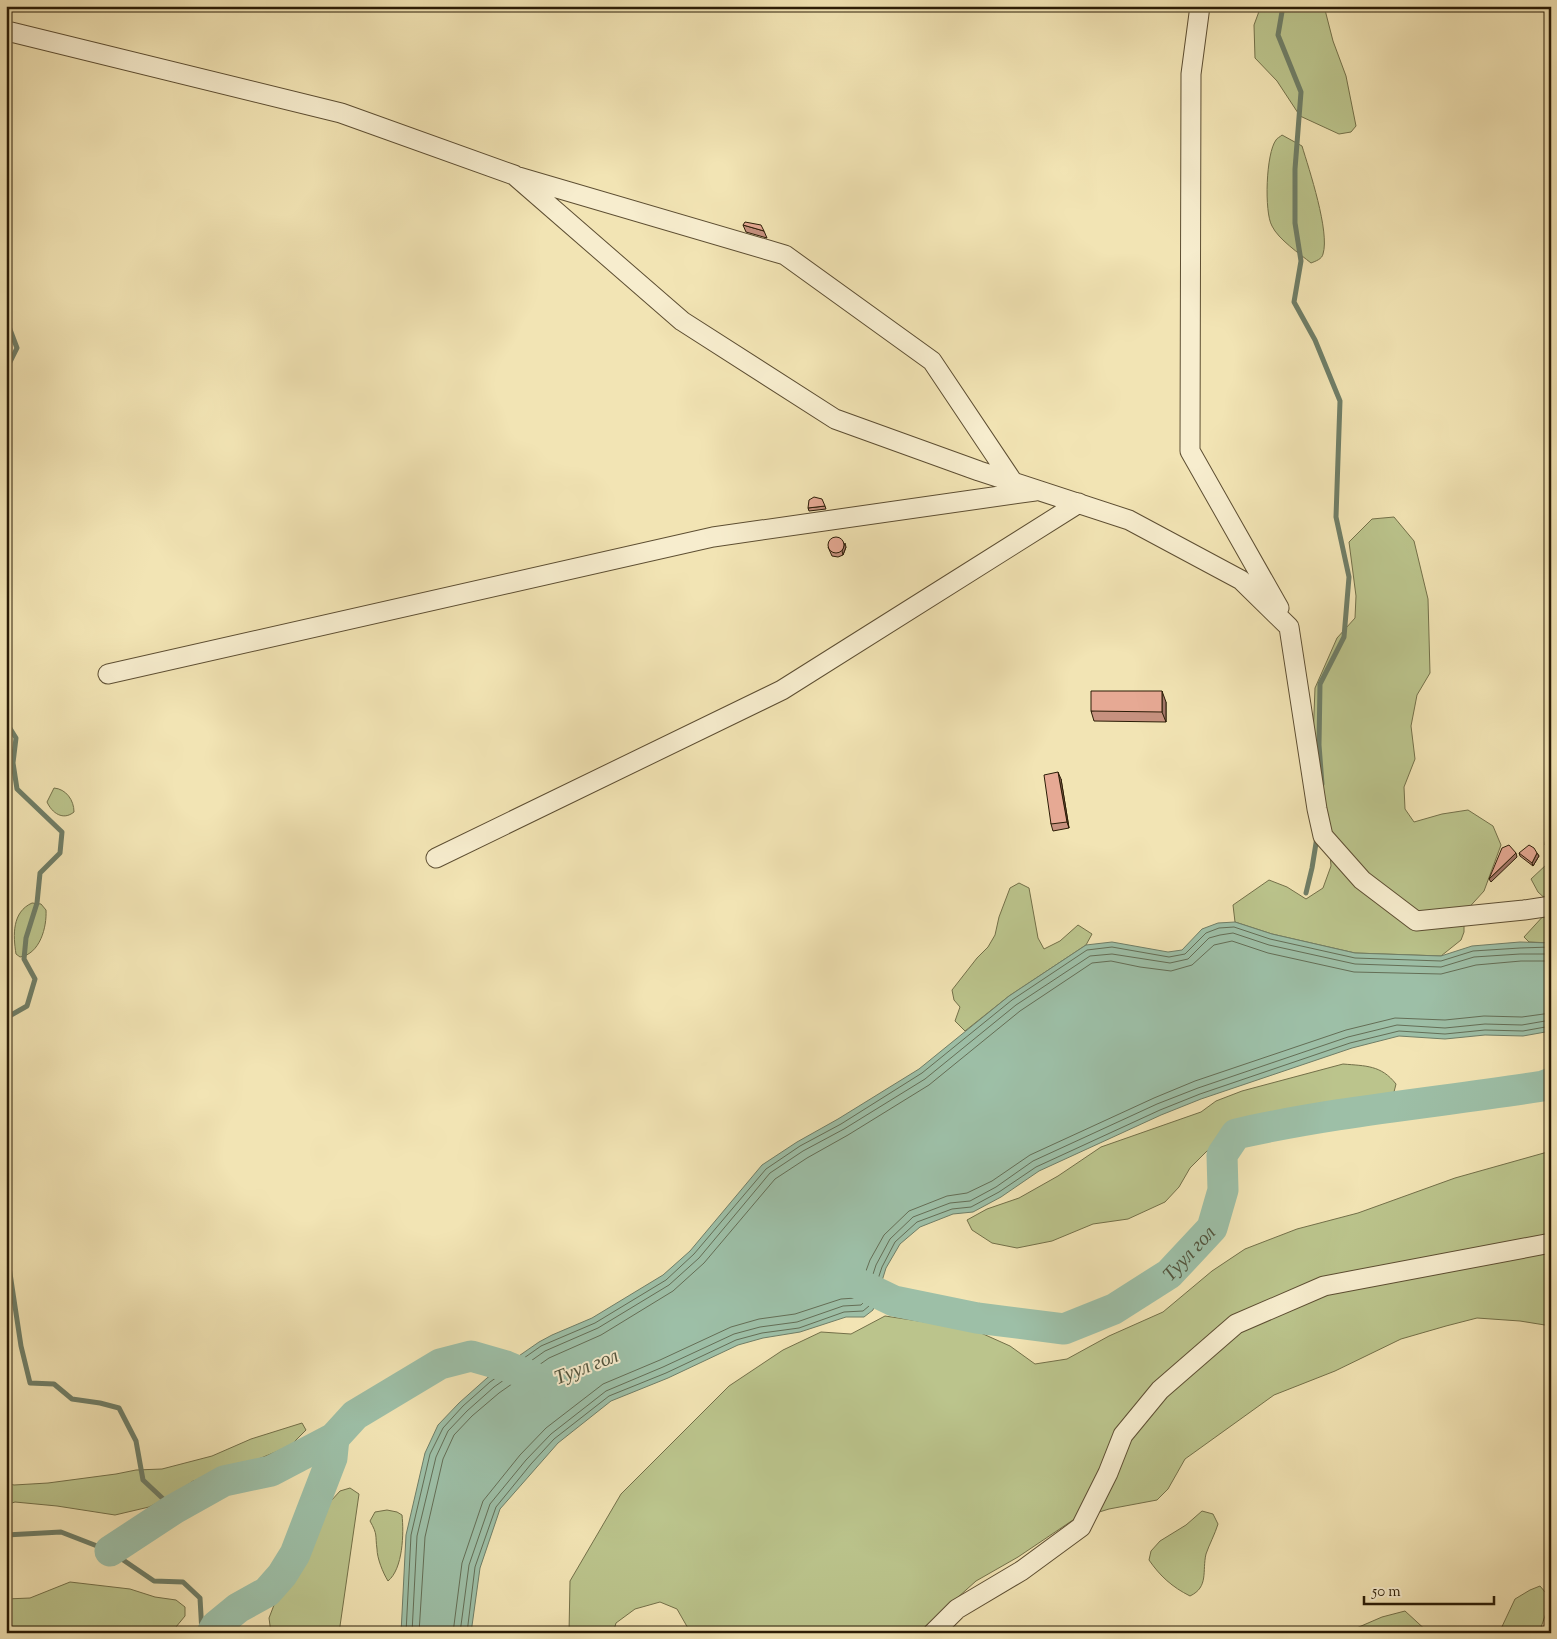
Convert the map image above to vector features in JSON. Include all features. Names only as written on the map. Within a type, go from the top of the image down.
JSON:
[{"type":"street","points":[[1200,6],[1191,74],[1190,451],[1289,627],[1317,810],[1323,836],[1362,880],[1416,921],[1551,906]]},
{"type":"street","points":[[6,34],[11,32],[341,113],[514,175],[785,255],[932,361],[1013,482]]},
{"type":"street","points":[[514,175],[682,321],[835,419],[1013,482],[1129,520],[1240,580],[1289,627]]},
{"type":"street","points":[[108,674],[713,537],[1038,490]]},
{"type":"street","points":[[436,858],[782,690],[1079,503]]},
{"type":"street","points":[[934,1633],[957,1609],[1021,1571],[1082,1527],[1108,1473],[1123,1435],[1160,1390],[1236,1324],[1324,1286],[1551,1243]]},
{"type":"shaded area","points":[[1261,6],[1324,6],[1333,41],[1346,76],[1356,126],[1351,132],[1339,134],[1300,116],[1277,81],[1255,58],[1254,25]]},
{"type":"shaded area","points":[[1282,135],[1302,146],[1318,200],[1324,231],[1323,254],[1318,260],[1311,263],[1279,236],[1269,219],[1267,196],[1268,169],[1273,147],[1276,140]]},
{"type":"shaded area","points":[[1394,517],[1414,541],[1428,599],[1430,673],[1417,695],[1411,726],[1415,759],[1404,787],[1405,809],[1414,822],[1442,814],[1468,810],[1493,826],[1501,845],[1484,891],[1464,913],[1464,932],[1461,940],[1441,956],[1355,953],[1272,934],[1235,922],[1233,905],[1269,880],[1287,887],[1306,899],[1323,888],[1331,866],[1327,817],[1313,739],[1315,688],[1337,638],[1355,618],[1356,596],[1349,542],[1372,519]]},
{"type":"shaded area","points":[[54,788],[66,793],[73,803],[74,812],[70,815],[62,816],[58,814],[47,802]]},
{"type":"shaded area","points":[[1551,812],[1551,850],[1545,845],[1548,816]]},
{"type":"shaded area","points":[[1547,864],[1551,865],[1551,943],[1529,942],[1524,937],[1546,913],[1549,902],[1538,892],[1531,879]]},
{"type":"shaded area","points":[[1019,883],[1029,888],[1038,938],[1044,949],[1060,941],[1078,925],[1092,934],[1086,945],[1009,996],[965,1031],[955,1021],[960,1007],[954,1000],[952,990],[988,947],[995,935],[999,917],[1010,888]]},
{"type":"shaded area","points":[[32,903],[41,904],[46,910],[45,924],[41,939],[33,951],[20,957],[16,954],[15,925],[21,912]]},
{"type":"shaded area","points":[[1343,1064],[1366,1066],[1385,1073],[1396,1084],[1394,1092],[1376,1100],[1295,1108],[1229,1129],[1190,1168],[1179,1187],[1165,1202],[1128,1219],[1093,1224],[1052,1241],[1017,1248],[992,1243],[972,1230],[967,1220],[987,1209],[1019,1198],[1058,1176],[1101,1147],[1201,1112],[1216,1101],[1242,1091]]},
{"type":"shaded area","points":[[1551,1151],[1551,1326],[1520,1321],[1477,1318],[1401,1339],[1335,1371],[1274,1395],[1185,1459],[1168,1489],[1157,1500],[1109,1509],[1073,1520],[1018,1557],[976,1581],[918,1633],[689,1633],[677,1609],[660,1602],[635,1609],[616,1623],[613,1633],[569,1633],[570,1581],[621,1494],[729,1386],[783,1350],[821,1332],[851,1334],[885,1316],[972,1329],[1010,1346],[1035,1364],[1067,1359],[1109,1336],[1163,1312],[1212,1271],[1245,1249],[1297,1229],[1358,1213],[1455,1178]]},
{"type":"shaded area","points":[[302,1423],[306,1430],[290,1446],[249,1463],[193,1481],[175,1494],[149,1507],[115,1515],[15,1502],[6,1505],[6,1483],[14,1485],[48,1483],[136,1470],[162,1469],[212,1456],[251,1439]]},
{"type":"shaded area","points":[[350,1488],[359,1494],[339,1633],[271,1633],[269,1618],[279,1592],[305,1549],[311,1528],[321,1512],[340,1491]]},
{"type":"shaded area","points":[[387,1510],[402,1515],[403,1531],[400,1560],[388,1581],[379,1561],[375,1532],[370,1521],[375,1512]]},
{"type":"shaded area","points":[[1202,1511],[1213,1514],[1218,1524],[1206,1554],[1204,1578],[1200,1588],[1190,1596],[1167,1581],[1149,1560],[1151,1551],[1160,1541],[1186,1525]]},
{"type":"shaded area","points":[[70,1582],[130,1589],[155,1597],[176,1600],[185,1607],[185,1616],[171,1633],[6,1633],[6,1599],[30,1598]]},
{"type":"shaded area","points":[[1540,1586],[1551,1599],[1539,1633],[1499,1633],[1515,1599]]},
{"type":"shaded area","points":[[1405,1611],[1429,1633],[1345,1633],[1382,1617]]},
{"type":"water","points":[[1235,922],[1272,934],[1355,953],[1441,956],[1472,946],[1520,942],[1551,943],[1551,1031],[1523,1036],[1485,1035],[1445,1039],[1399,1036],[1352,1048],[1201,1099],[1161,1115],[1039,1171],[1001,1197],[973,1212],[953,1214],[920,1227],[900,1244],[886,1268],[873,1310],[864,1317],[846,1317],[800,1332],[763,1338],[738,1345],[668,1378],[611,1401],[558,1443],[500,1509],[480,1568],[471,1633],[401,1633],[406,1535],[425,1453],[438,1425],[487,1378],[539,1342],[592,1318],[663,1275],[690,1251],[762,1165],[919,1069],[1009,996],[1086,945],[1112,942],[1168,952],[1182,950],[1202,929],[1218,923]]},
{"type":"building","points":[[745,222],[761,225],[764,231],[743,225]]},
{"type":"building","points":[[814,497],[822,499],[825,506],[808,508],[809,500]]},
{"type":"building","points":[[833,537],[839,537],[844,542],[842,551],[833,553],[828,548],[828,542]]},
{"type":"building","points":[[1091,691],[1162,691],[1162,712],[1091,711]]},
{"type":"building","points":[[1058,772],[1067,822],[1051,824],[1044,775]]},
{"type":"building","points":[[1509,845],[1516,853],[1489,879],[1502,848]]},
{"type":"building","points":[[1529,845],[1537,853],[1532,863],[1519,853]]},
{"type":"waterway","points":[[1283,6],[1278,35],[1301,92],[1295,169],[1295,223],[1301,261],[1294,302],[1315,340],[1340,401],[1336,517],[1349,577],[1344,637],[1320,684],[1319,745],[1322,784]]},
{"type":"waterway","points":[[6,319],[17,348],[6,370]]},
{"type":"waterway","points":[[6,722],[16,738],[13,763],[17,789],[62,832],[60,853],[40,873],[37,903],[26,938],[24,959],[35,979],[27,1006],[6,1018]]},
{"type":"waterway","points":[[1306,893],[1317,837]]},
{"type":"waterway","name":"Туул гол","points":[[840,1275],[894,1301],[977,1318],[1064,1329],[1114,1309],[1169,1274],[1212,1228],[1223,1190],[1222,1155],[1236,1134],[1312,1119],[1505,1092],[1551,1083]]},
{"type":"waterway","points":[[6,1247],[21,1346],[30,1383],[54,1384],[72,1399],[119,1408],[136,1441],[143,1480],[174,1509]]},
{"type":"waterway","points":[[110,1551],[174,1509],[224,1481],[271,1471],[334,1438],[355,1415],[440,1364],[471,1356],[506,1366],[545,1382]]},
{"type":"waterway","points":[[212,1633],[216,1626],[238,1608],[267,1592],[282,1575],[295,1554],[332,1458],[334,1438]]},
{"type":"waterway","points":[[6,1535],[61,1532],[110,1551],[154,1581],[183,1582],[200,1598],[202,1633]]}]
